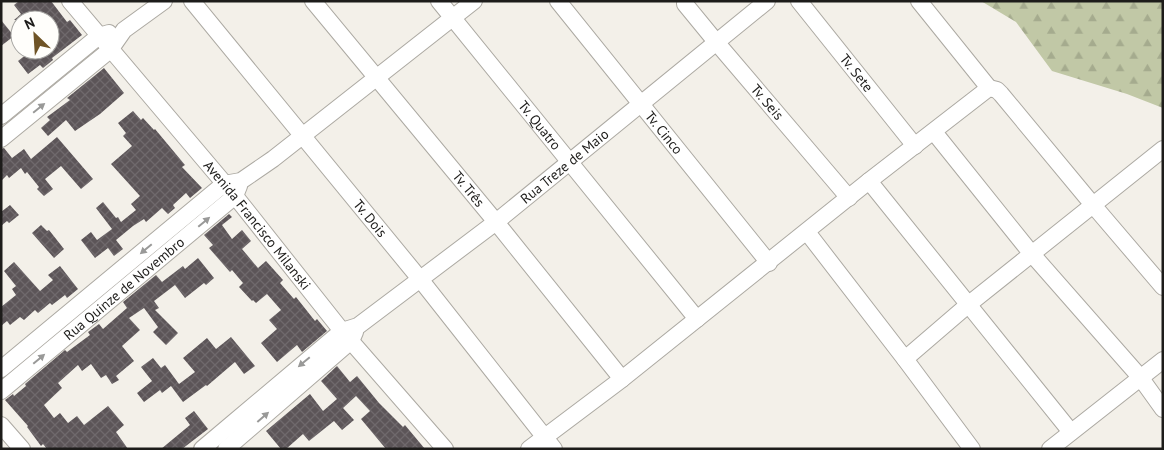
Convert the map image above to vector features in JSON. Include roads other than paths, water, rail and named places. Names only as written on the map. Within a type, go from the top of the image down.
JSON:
[{"type":"street","name":"Avenida Francisco Milanski","points":[[70,1],[110,50],[233,187],[346,336],[445,449]]},
{"type":"street","points":[[1,139],[110,50],[124,30],[164,1]]},
{"type":"street","name":"Tv. Dois","points":[[192,1],[420,280],[550,443]]},
{"type":"street","name":"Tv. Três","points":[[313,1],[496,222],[622,379]]},
{"type":"street","name":"Tv. Quatro","points":[[439,1],[697,319]]},
{"type":"street","name":"Rua Quinze de Novembro","points":[[1,369],[233,187],[302,137],[474,1]]},
{"type":"street","name":"Tv. Cinco","points":[[558,1],[769,263]]},
{"type":"street","name":"Rua Treze de Maio","points":[[202,449],[358,326],[496,222],[767,1]]},
{"type":"street","name":"Tv. Sete","points":[[799,1],[916,146]]},
{"type":"street","points":[[919,1],[989,88],[997,90],[1001,94],[1163,287]]},
{"type":"street","name":"Tv. Seis","points":[[685,4],[849,198]]},
{"type":"street","points":[[1,116],[99,36],[124,30]]},
{"type":"street","points":[[528,449],[550,443],[622,379],[869,181],[989,88]]},
{"type":"street","points":[[934,132],[1031,253],[1140,377],[1163,409]]},
{"type":"street","points":[[905,359],[968,304],[1163,149]]},
{"type":"street","points":[[869,181],[968,304],[1063,442],[1163,360]]},
{"type":"street","name":"Rua Quinze de Novembro","points":[[1,391],[233,187]]},
{"type":"street","points":[[807,232],[972,449]]},
{"type":"street","name":"Rua Treze de Maio","points":[[226,449],[346,336]]},
{"type":"street","points":[[1,425],[22,449]]}]
